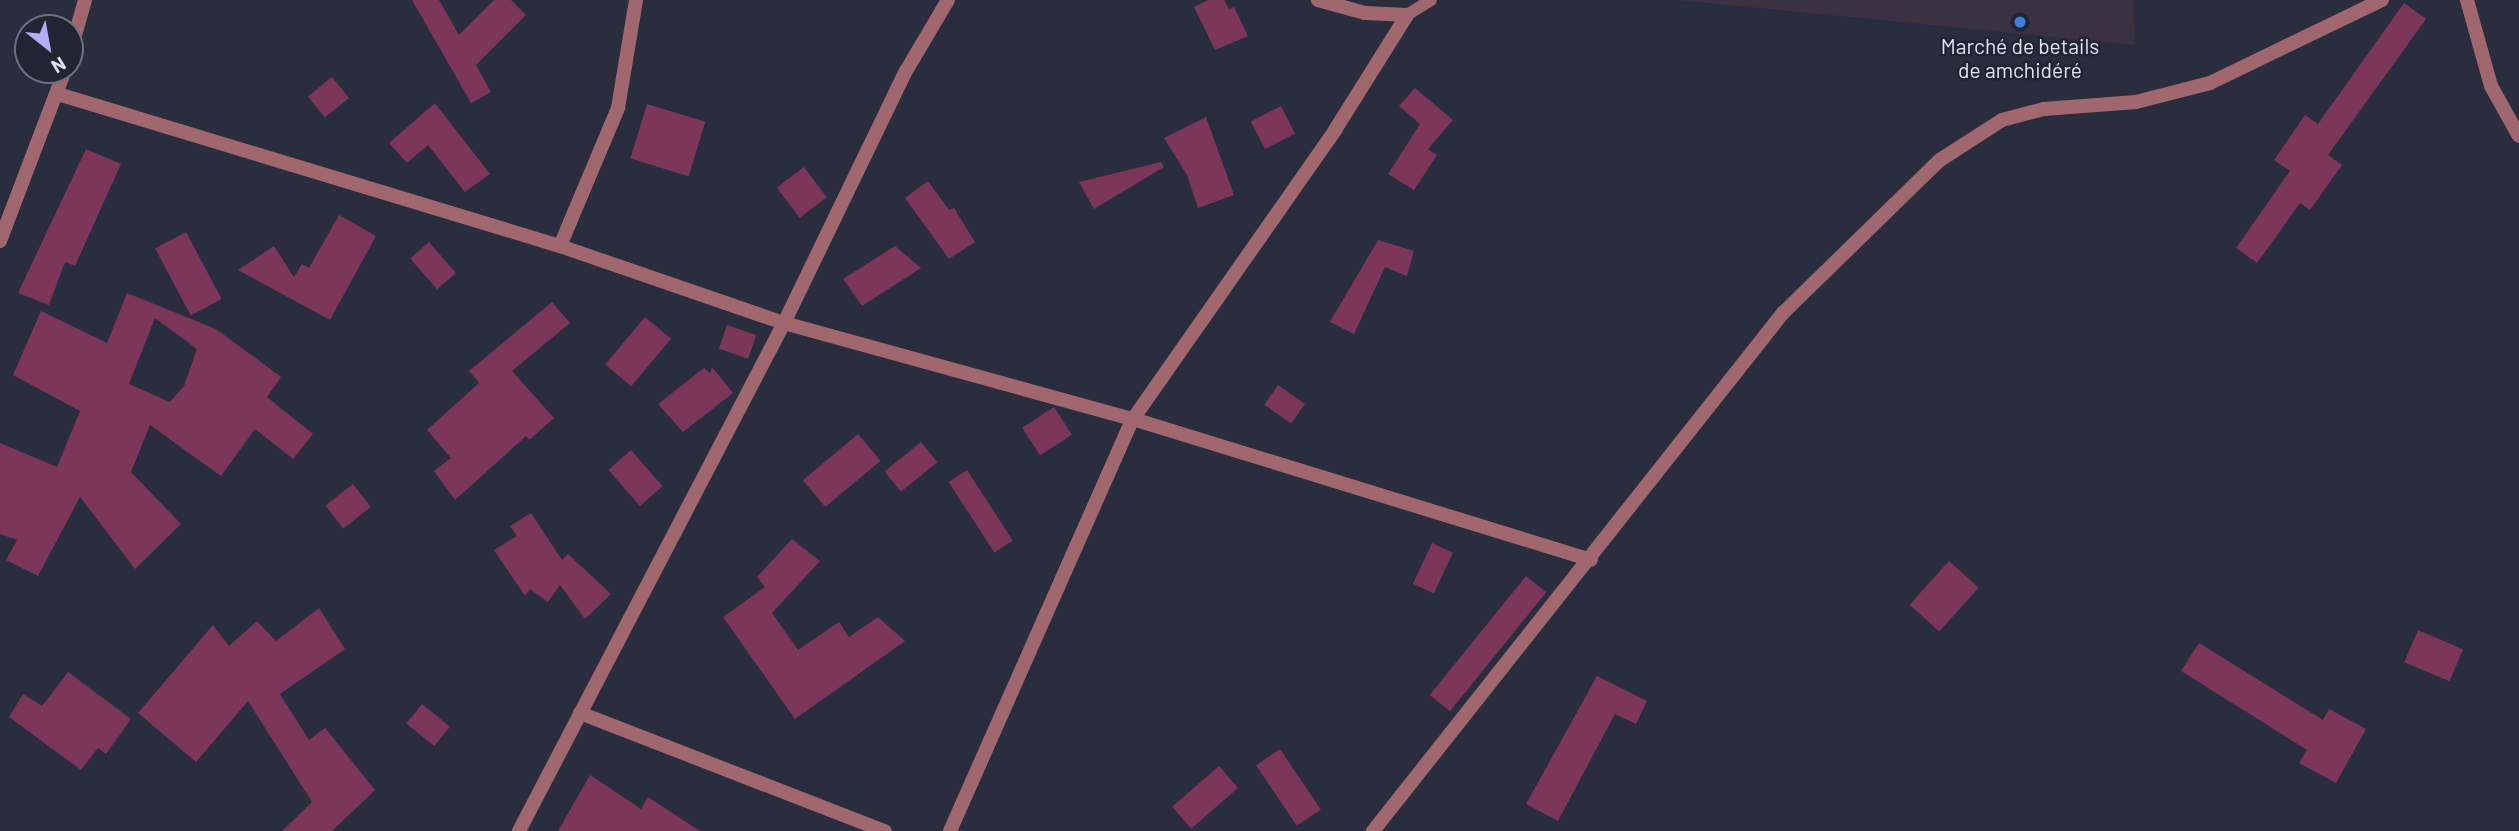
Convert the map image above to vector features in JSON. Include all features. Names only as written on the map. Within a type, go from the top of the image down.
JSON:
[{"type":"street","points":[[560,246],[618,108],[636,0]]},
{"type":"street","points":[[519,831],[784,323],[906,71],[948,0]]},
{"type":"street","points":[[950,831],[1133,419],[1335,130],[1407,15],[1365,13],[1318,0]]},
{"type":"street","points":[[1373,831],[1591,560],[1783,313],[1940,160],[2001,120],[2045,109],[2136,102],[2210,83],[2382,0]]},
{"type":"street","points":[[2467,0],[2491,86],[2519,136]]},
{"type":"street","points":[[0,241],[61,84]]},
{"type":"street","points":[[58,94],[560,246],[784,323],[1133,419],[1591,560]]},
{"type":"street","points":[[580,713],[885,831]]},
{"type":"lane","points":[[1407,15],[1431,0]]},
{"type":"shaded area","name":"Marché de betails de amchidéré","points":[[1677,0],[2133,0],[2135,45]]},
{"type":"building","points":[[412,0],[439,0],[459,35],[494,0],[511,0],[526,15],[476,65],[491,92],[471,103]]},
{"type":"building","points":[[1208,0],[1224,0],[1229,9],[1234,7],[1248,36],[1215,50],[1194,7]]},
{"type":"building","points":[[2404,3],[2426,19],[2328,155],[2342,165],[2310,210],[2300,203],[2257,263],[2236,248],[2290,171],[2274,160],[2305,115],[2318,124]]},
{"type":"building","points":[[332,77],[349,98],[325,117],[308,97]]},
{"type":"building","points":[[1415,88],[1453,120],[1428,149],[1437,155],[1414,190],[1388,174],[1420,124],[1399,106]]},
{"type":"building","points":[[435,103],[490,174],[465,192],[428,145],[407,163],[389,143]]},
{"type":"building","points":[[647,104],[705,122],[689,176],[630,159]]},
{"type":"building","points":[[1281,106],[1295,134],[1265,149],[1251,121]]},
{"type":"building","points":[[1206,117],[1234,195],[1198,208],[1187,175],[1164,138]]},
{"type":"building","points":[[86,149],[121,164],[75,266],[65,262],[49,305],[18,293]]},
{"type":"building","points":[[1161,162],[1164,167],[1094,209],[1079,182]]},
{"type":"building","points":[[804,167],[827,197],[800,218],[777,187]]},
{"type":"building","points":[[928,181],[949,210],[954,208],[975,242],[949,259],[905,198]]},
{"type":"building","points":[[339,215],[376,236],[330,320],[238,270],[274,246],[294,277],[302,264],[309,268]]},
{"type":"building","points":[[186,232],[222,299],[191,316],[155,248]]},
{"type":"building","points":[[1378,240],[1414,251],[1407,276],[1385,267],[1354,334],[1330,322]]},
{"type":"building","points":[[429,242],[456,273],[437,289],[410,258]]},
{"type":"building","points":[[895,246],[921,268],[862,306],[843,279]]},
{"type":"building","points":[[127,293],[216,329],[281,377],[267,397],[313,434],[293,459],[255,429],[221,476],[150,425],[131,472],[181,524],[135,569],[80,497],[38,576],[6,560],[17,540],[0,534],[0,443],[57,467],[80,411],[13,375],[41,311],[107,343]],"holes":[[[155,318],[197,349],[184,386],[170,402],[129,384]]]},
{"type":"building","points":[[552,302],[570,323],[512,371],[554,418],[529,440],[526,436],[455,500],[434,471],[451,458],[427,430],[479,383],[469,371]]},
{"type":"building","points":[[645,317],[671,339],[631,386],[605,364]]},
{"type":"building","points":[[727,325],[756,335],[748,359],[719,349]]},
{"type":"building","points":[[712,367],[733,393],[683,432],[658,404],[704,368],[710,373]]},
{"type":"building","points":[[1278,385],[1305,404],[1291,424],[1264,405]]},
{"type":"building","points":[[1054,407],[1072,435],[1040,455],[1022,428]]},
{"type":"building","points":[[858,434],[880,461],[825,507],[803,480]]},
{"type":"building","points":[[921,442],[937,462],[901,492],[884,472]]},
{"type":"building","points":[[631,450],[662,486],[640,506],[608,470]]},
{"type":"building","points":[[967,470],[1013,540],[994,552],[949,482]]},
{"type":"building","points":[[353,484],[371,507],[343,528],[325,506]]},
{"type":"building","points":[[531,513],[562,560],[568,554],[611,594],[585,619],[560,585],[548,602],[530,589],[525,596],[494,550],[517,536],[510,526]]},
{"type":"building","points":[[792,539],[820,561],[772,613],[798,650],[839,622],[849,637],[878,617],[905,641],[795,719],[723,617],[765,587],[757,577]]},
{"type":"building","points":[[1432,543],[1453,553],[1434,594],[1413,584]]},
{"type":"building","points":[[1949,561],[1979,588],[1939,632],[1910,605]]},
{"type":"building","points":[[1526,576],[1546,592],[1450,711],[1430,695]]},
{"type":"building","points":[[319,608],[345,649],[280,694],[309,740],[325,728],[375,790],[332,831],[282,831],[312,802],[248,701],[196,762],[138,713],[213,625],[229,646],[257,621],[276,641]]},
{"type":"building","points":[[2418,630],[2463,649],[2449,681],[2404,662]]},
{"type":"building","points":[[2199,643],[2323,720],[2329,709],[2366,729],[2336,783],[2299,763],[2307,750],[2181,671]]},
{"type":"building","points":[[68,672],[131,719],[106,754],[98,748],[81,770],[9,717],[23,694],[42,706]]},
{"type":"building","points":[[1597,676],[1647,701],[1636,724],[1615,714],[1558,821],[1526,804]]},
{"type":"building","points":[[422,704],[450,727],[434,746],[406,723]]},
{"type":"building","points":[[1280,749],[1321,810],[1297,826],[1256,765]]},
{"type":"building","points":[[1219,766],[1238,788],[1191,829],[1172,807]]},
{"type":"building","points":[[590,775],[641,809],[648,797],[700,831],[558,831]]},
{"type":"place","name":"Marché de betails de amchidéré","points":[[2020,22]]}]
